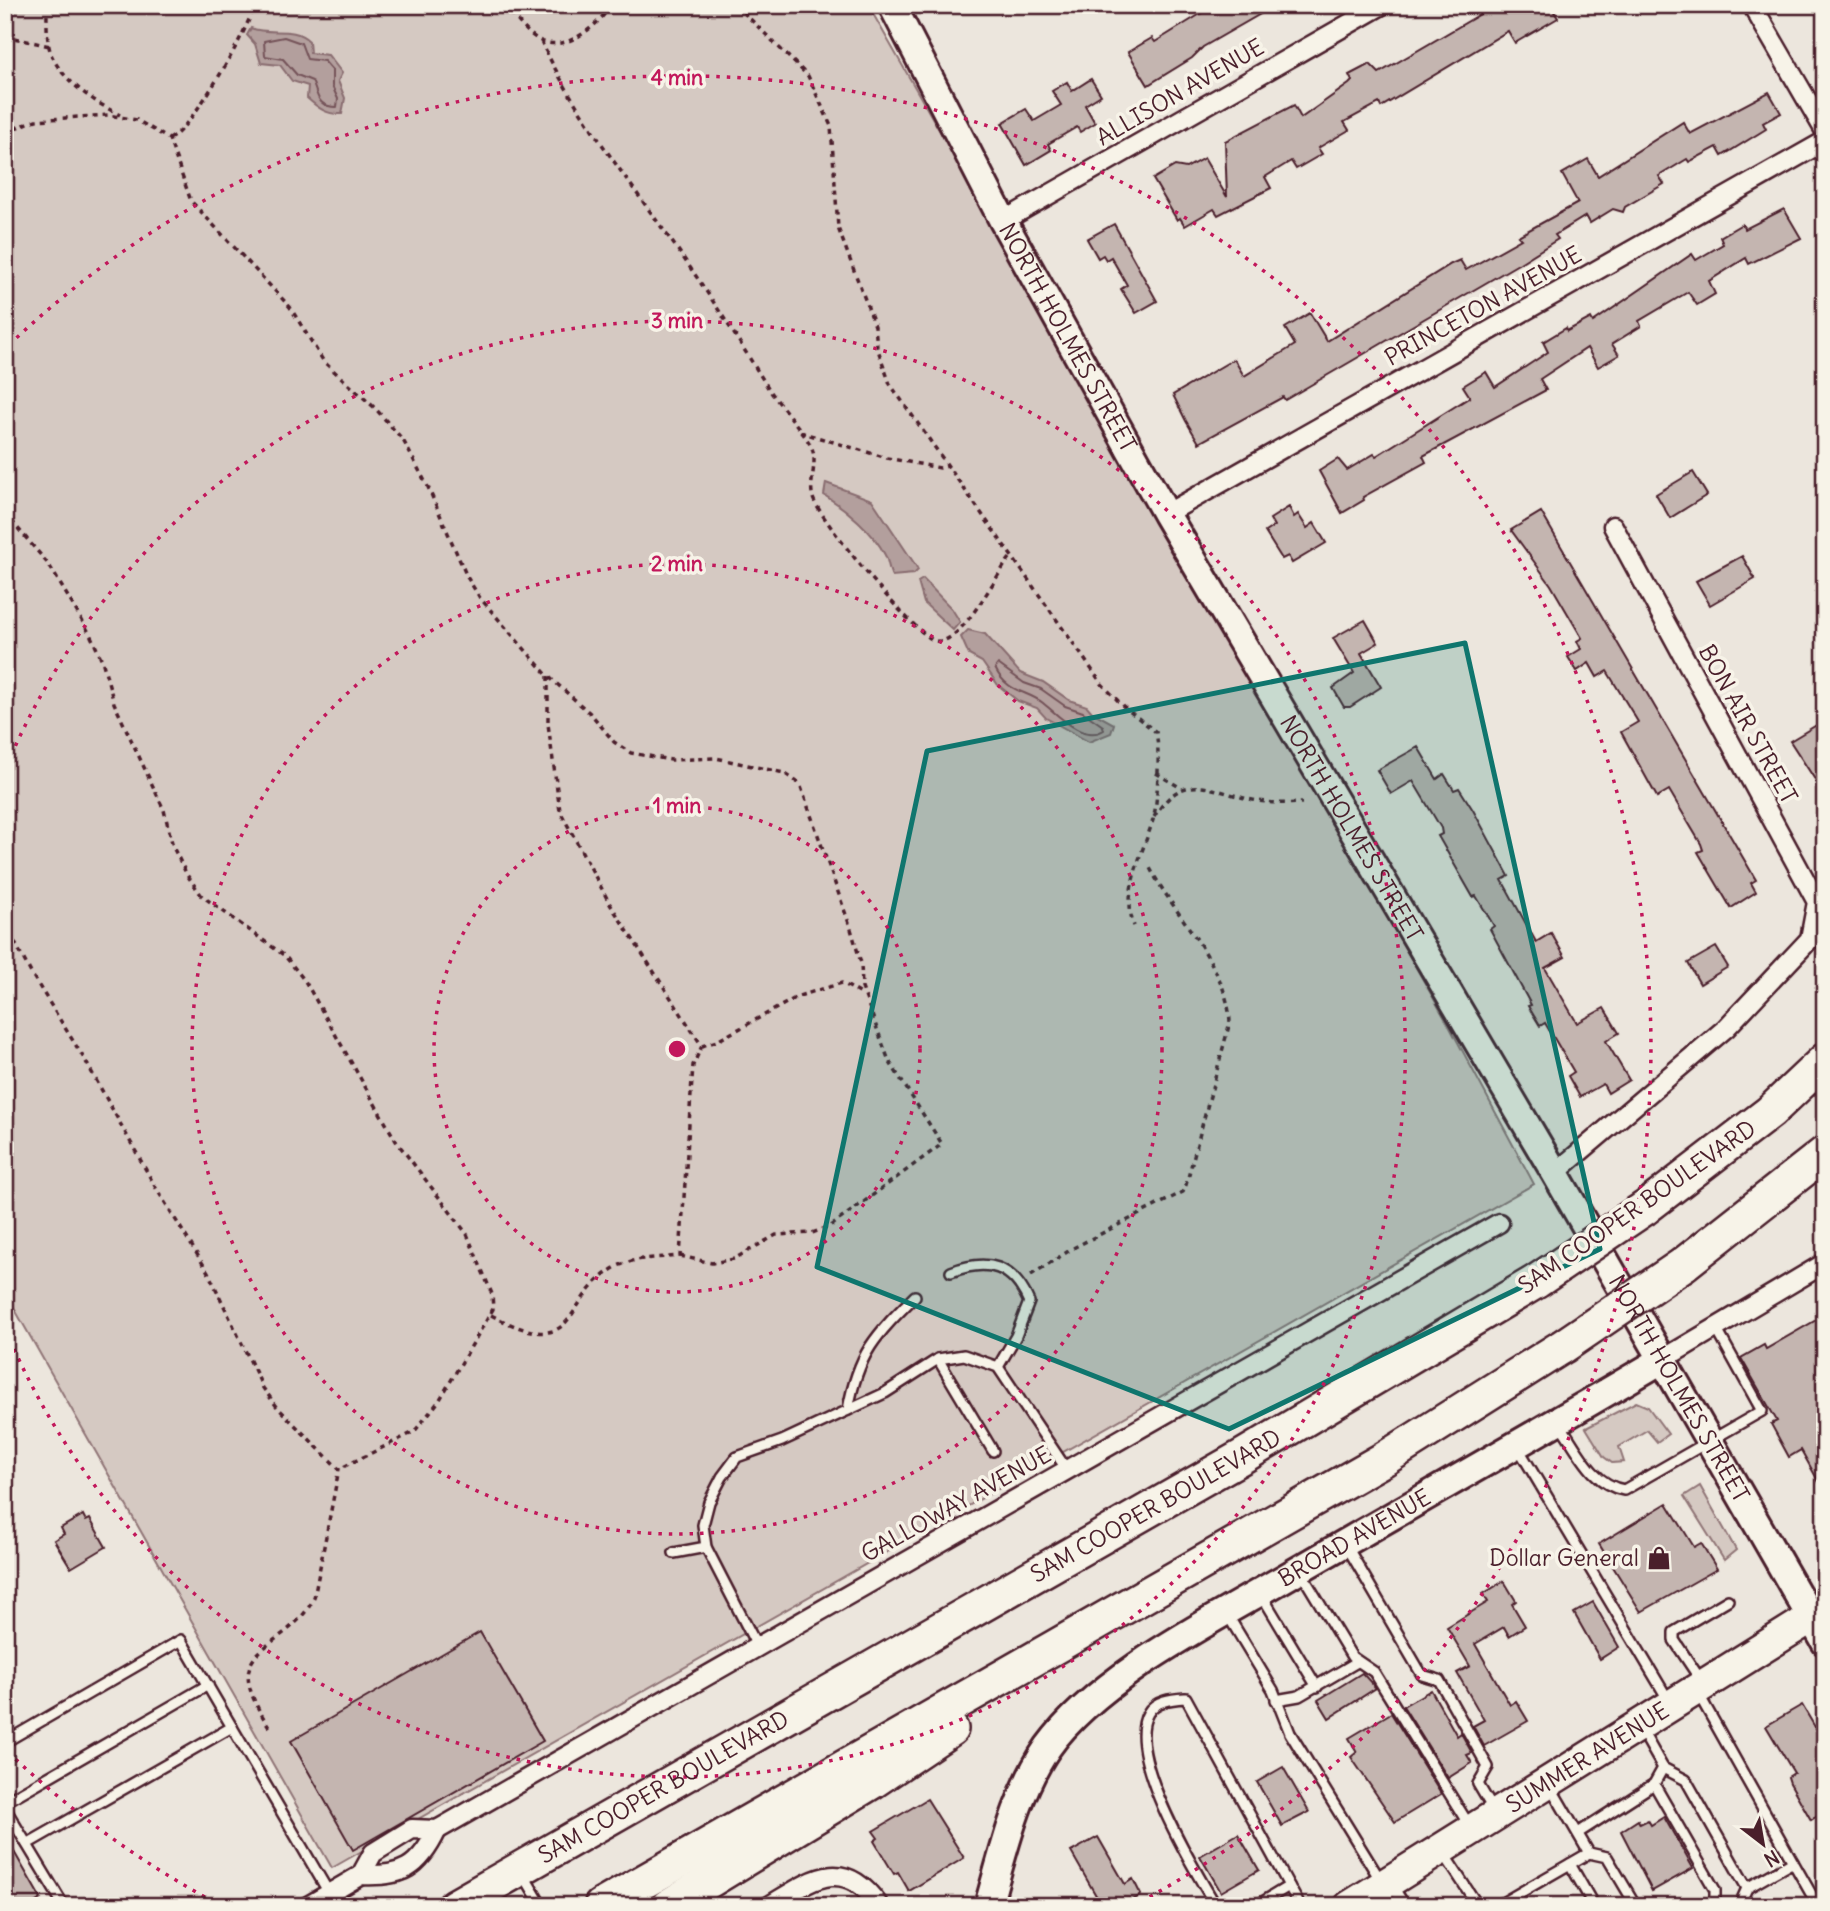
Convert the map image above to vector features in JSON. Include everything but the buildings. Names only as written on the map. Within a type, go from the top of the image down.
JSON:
[{"type":"highway","name":"SAM COOPER BOULEVARD","points":[[456,1906],[1245,1455],[1537,1281],[1645,1208],[1770,1112],[1825,1060]]},
{"type":"highway","points":[[601,1906],[1384,1459],[1562,1347],[1684,1264],[1825,1153]]},
{"type":"highway","points":[[668,1906],[872,1782],[1181,1577]]},
{"type":"main road","name":"NORTH HOLMES STREET","points":[[892,5],[1003,221],[1166,514],[1555,1173],[1660,1362],[1820,1623]]},
{"type":"main road","name":"BROAD AVENUE","points":[[988,1906],[1030,1779],[1059,1733],[1108,1686],[1227,1612],[1660,1362]]},
{"type":"main road","name":"SUMMER AVENUE","points":[[1350,1906],[1690,1694],[1820,1623]]},
{"type":"street","name":"ALLISON AVENUE","points":[[1003,221],[1382,5]]},
{"type":"street","points":[[1752,5],[1825,131]]},
{"type":"street","name":"PRINCETON AVENUE","points":[[1166,514],[1825,141]]},
{"type":"street","name":"BON AIR STREET","points":[[1555,1173],[1726,1028],[1810,939],[1817,902],[1613,526]]},
{"type":"street","name":"GALLOWAY AVENUE","points":[[308,1906],[361,1875],[373,1853],[412,1829],[437,1830],[756,1644],[1499,1223]]},
{"type":"street","name":"BROAD AVENUE","points":[[1660,1362],[1825,1263]]},
{"type":"street","name":"GALLOWAY AVENUE","points":[[361,1875],[390,1876],[408,1866],[425,1855],[437,1830]]},
{"type":"street","points":[[769,1906],[810,1881],[837,1874],[865,1886],[879,1906]]},
{"type":"lane","points":[[951,1272],[969,1265],[983,1264],[1007,1272],[1020,1282],[1029,1302],[1016,1336],[998,1367]]},
{"type":"lane","points":[[848,1410],[854,1374],[870,1346],[882,1329],[915,1296]]},
{"type":"lane","points":[[1558,1422],[1598,1480],[1611,1488],[1624,1490],[1762,1411],[1716,1328]]},
{"type":"lane","points":[[756,1644],[706,1547],[703,1525],[709,1502],[722,1477],[737,1457],[782,1441],[886,1393],[938,1359],[964,1355],[998,1367],[1067,1470]]},
{"type":"lane","points":[[938,1359],[993,1451]]},
{"type":"lane","points":[[1517,1446],[1690,1694],[1818,1906]]},
{"type":"lane","points":[[1346,1543],[1422,1675],[1439,1680],[1488,1766],[1478,1784],[1497,1815]]},
{"type":"lane","points":[[674,1553],[706,1547]]},
{"type":"lane","points":[[1300,1570],[1357,1662],[1374,1672],[1471,1830]]},
{"type":"lane","points":[[1260,1593],[1317,1687]]},
{"type":"lane","points":[[1690,1694],[1674,1632],[1728,1600]]},
{"type":"lane","points":[[1227,1612],[1276,1700],[1290,1733],[1386,1882],[1405,1906]]},
{"type":"lane","points":[[5,1742],[181,1640],[330,1893]]},
{"type":"lane","points":[[1276,1700],[1299,1696],[1357,1662]]},
{"type":"lane","points":[[5,1802],[208,1685]]},
{"type":"lane","points":[[1216,1906],[1168,1822],[1150,1771],[1143,1727],[1148,1712],[1157,1703],[1171,1699],[1186,1698],[1300,1906]]},
{"type":"lane","points":[[1639,1726],[1663,1768],[1686,1780],[1748,1888]]},
{"type":"lane","points":[[27,1844],[232,1727]]},
{"type":"lane","points":[[1578,1833],[1654,1784],[1663,1768]]},
{"type":"lane","points":[[1548,1782],[1589,1853]]},
{"type":"lane","points":[[1654,1784],[1716,1890],[1715,1906]]},
{"type":"lane","points":[[5,1808],[64,1906]]},
{"type":"lane","points":[[1442,1849],[1478,1906]]},
{"type":"lane","points":[[1497,1906],[1589,1853],[1607,1857],[1636,1906]]},
{"type":"lane","points":[[1739,1906],[1748,1888],[1793,1862]]},
{"type":"lane","points":[[1570,1864],[1594,1906]]},
{"type":"lane","points":[[520,1869],[542,1906]]},
{"type":"lane","points":[[1255,1906],[1289,1886]]},
{"type":"path","points":[[47,5],[52,55],[72,82],[100,105],[125,118]]},
{"type":"path","points":[[169,139],[178,135],[206,95],[251,18],[254,5]]},
{"type":"path","points":[[505,5],[525,30],[541,41],[559,43],[590,29],[611,5]]},
{"type":"path","points":[[736,5],[808,76],[831,126],[838,228],[875,326],[884,372],[1010,558],[1102,684],[1124,707],[1156,732],[1153,818],[1129,898],[1129,913],[1134,926]]},
{"type":"path","points":[[5,36],[50,46]]},
{"type":"path","points":[[541,41],[555,70],[600,140],[721,312],[796,428],[811,446],[814,460],[811,484],[818,511],[857,562],[925,637],[943,642],[953,638],[1010,558]]},
{"type":"path","points":[[5,132],[36,120],[108,115],[137,120],[169,139],[191,201],[290,307],[324,362],[375,408],[404,440],[428,487],[467,577],[480,598],[548,676],[592,715],[614,741],[631,753],[671,760],[716,758],[784,773],[800,784],[861,963],[864,996],[889,1061],[942,1144],[831,1226],[812,1233],[776,1235],[733,1259],[712,1263],[680,1256],[619,1265],[606,1274],[559,1327],[546,1334],[532,1334],[491,1315]]},
{"type":"path","points":[[796,428],[806,436],[887,458],[940,468],[948,466]]},
{"type":"path","points":[[5,513],[49,565],[90,635],[102,660],[114,703],[164,810],[173,847],[187,875],[202,896],[285,956],[305,981],[397,1141],[467,1234],[492,1294],[491,1315],[439,1401],[414,1432],[339,1469]]},
{"type":"path","points":[[548,676],[548,724],[560,811],[610,904],[702,1046]]},
{"type":"path","points":[[1156,774],[1181,788],[1208,786],[1251,799],[1302,803]]},
{"type":"path","points":[[1153,818],[1162,804],[1181,788]]},
{"type":"path","points":[[1020,1282],[1075,1247],[1183,1192],[1186,1185],[1230,1022],[1229,1003],[1217,974],[1149,866]]},
{"type":"path","points":[[5,924],[31,973],[113,1106],[156,1188],[208,1272],[263,1388],[278,1408],[339,1469]]},
{"type":"path","points":[[680,1256],[693,1065],[702,1046],[717,1041],[819,988],[842,983],[864,996]]},
{"type":"path","points":[[270,1728],[252,1697],[247,1672],[255,1656],[268,1642],[305,1615],[314,1598],[339,1469]]},
{"type":"highlighted area","points":[[1465,643],[1600,1249],[1229,1429],[817,1267],[927,751]]},
{"type":"shaded area","points":[[5,5],[868,5],[1447,1022],[1534,1184],[332,1868],[5,1292]]},
{"type":"shaded area","points":[[1636,1402],[1648,1407],[1668,1434],[1657,1442],[1647,1430],[1619,1447],[1624,1462],[1612,1463],[1604,1457],[1586,1428]]},
{"type":"shaded area","points":[[1700,1486],[1736,1550],[1724,1560],[1684,1496]]},
{"type":"water","points":[[251,28],[296,33],[309,41],[310,53],[328,55],[342,73],[338,81],[345,98],[342,114],[327,112],[315,105],[307,98],[308,86],[292,81],[280,65],[261,63],[255,44],[247,35]]},
{"type":"water","points":[[826,483],[872,500],[918,570],[914,574],[892,576],[886,558],[874,538],[850,514],[824,495]]},
{"type":"water","points":[[923,579],[952,609],[960,622],[953,630],[924,603],[918,582]]},
{"type":"water","points":[[968,630],[985,634],[1020,673],[1043,682],[1069,700],[1087,706],[1092,712],[1114,724],[1111,733],[1089,742],[1046,718],[1037,708],[1018,701],[998,685],[982,662],[969,655],[961,637]]},
{"type":"place","name":"Dollar General","points":[[1659,1558]]}]
